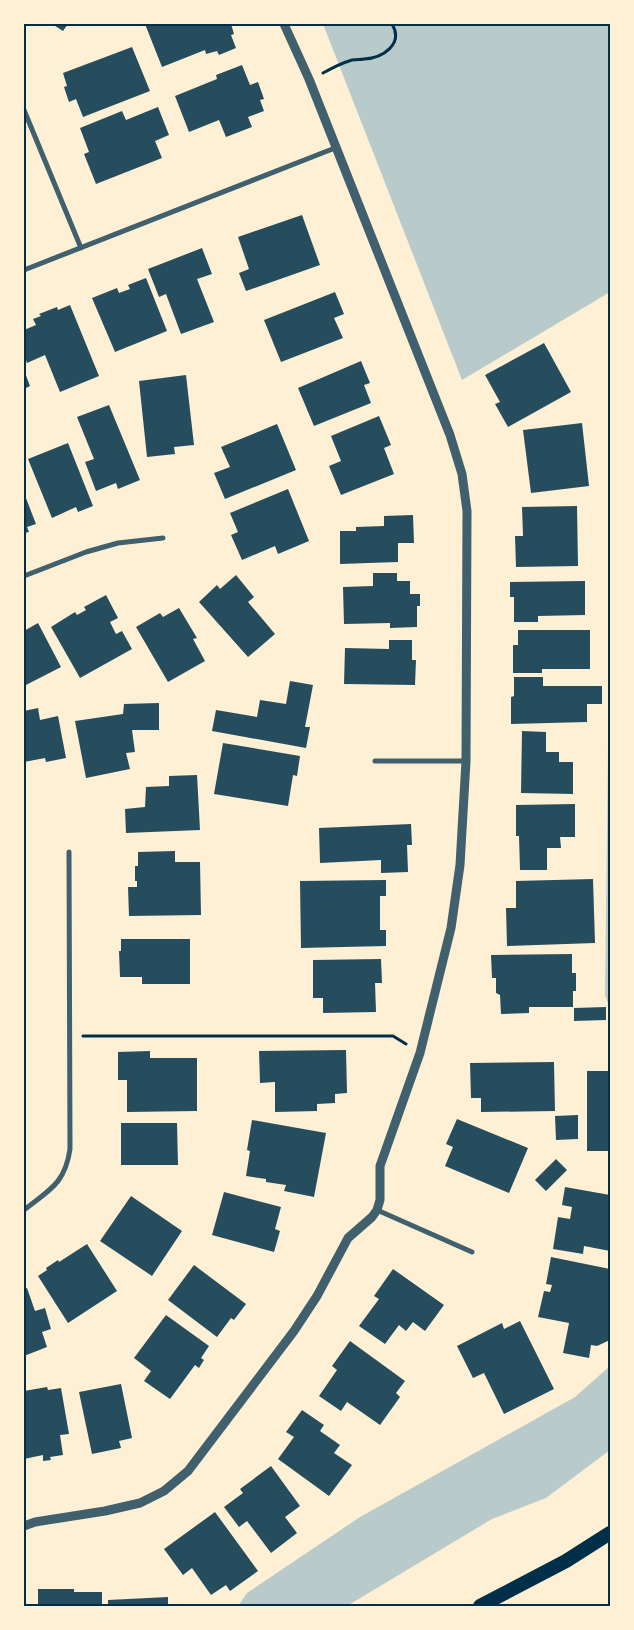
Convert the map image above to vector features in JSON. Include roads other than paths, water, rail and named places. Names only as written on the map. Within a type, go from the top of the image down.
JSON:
[{"type":"highway","points":[[480,1606],[566,1561],[610,1532]]},
{"type":"street","points":[[24,1526],[35,1522],[105,1511],[140,1503],[164,1492],[188,1471],[294,1331],[317,1296],[348,1238],[372,1217],[377,1210],[380,1200],[380,1166],[420,1054],[451,928],[460,866],[466,761],[467,511],[462,474],[450,435],[309,80],[284,24]]},
{"type":"street","points":[[24,110],[81,248]]},
{"type":"street","points":[[24,270],[335,148]]},
{"type":"street","points":[[24,576],[86,552],[118,543],[163,538]]},
{"type":"street","points":[[375,761],[466,761]]},
{"type":"street","points":[[24,1210],[52,1188],[62,1176],[68,1164],[70,1149],[69,852]]},
{"type":"street","points":[[377,1210],[472,1252]]}]
